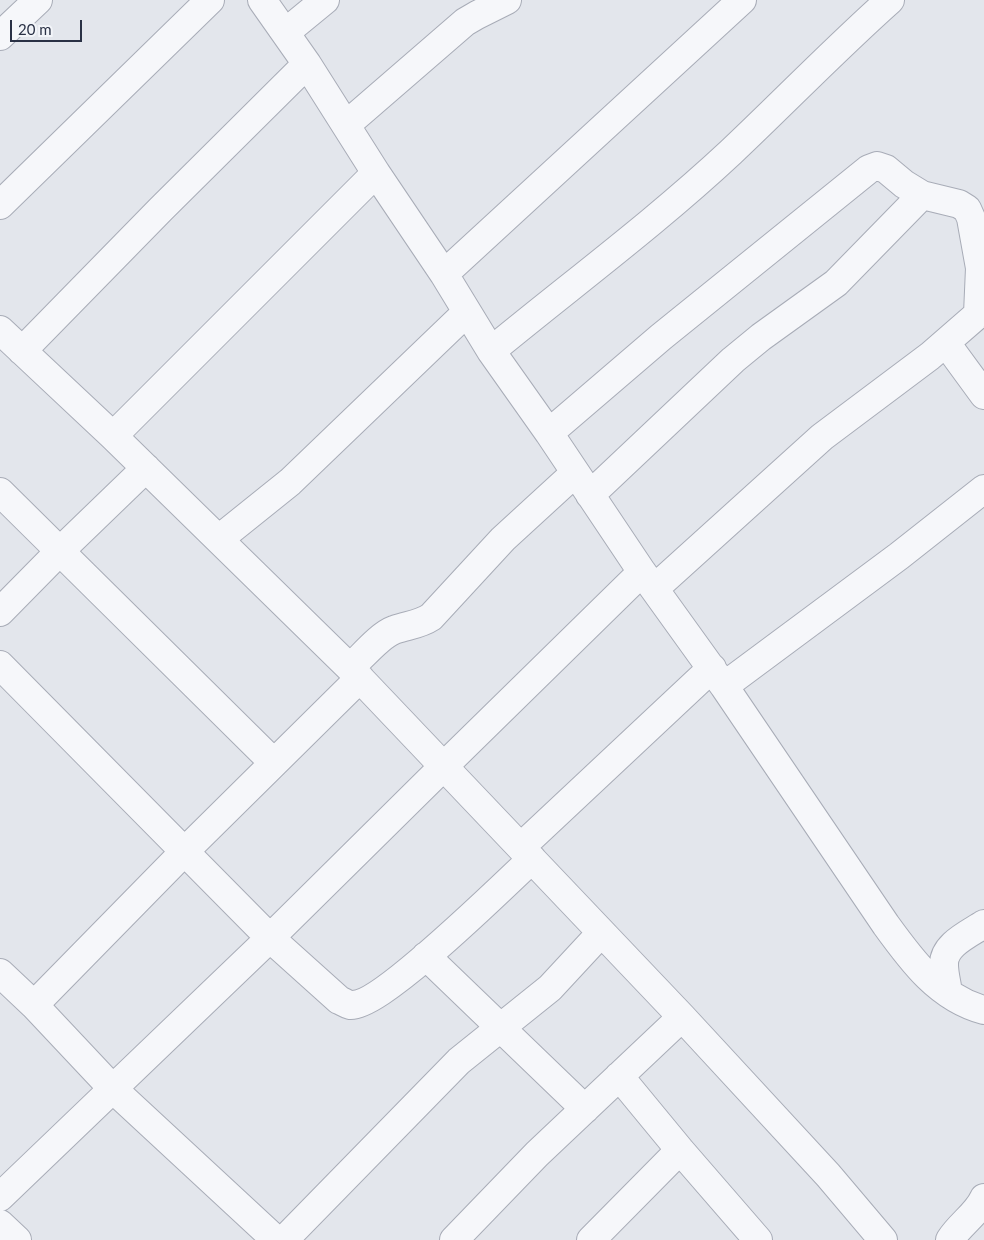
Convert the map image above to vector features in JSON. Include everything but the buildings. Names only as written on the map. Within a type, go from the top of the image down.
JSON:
[{"type":"street","points":[[0,36],[38,0]]},
{"type":"street","points":[[0,205],[210,0]]},
{"type":"street","points":[[262,0],[307,64],[376,173],[444,274],[491,351],[549,432],[648,580],[718,677],[886,925],[906,953],[930,980],[967,1003]]},
{"type":"street","points":[[286,32],[325,0]]},
{"type":"street","points":[[346,125],[465,22],[476,14],[507,0]]},
{"type":"street","points":[[444,274],[742,0]]},
{"type":"street","points":[[491,351],[661,213],[716,165],[854,32],[890,0]]},
{"type":"street","points":[[22,351],[307,64]]},
{"type":"street","points":[[0,1197],[270,938],[444,766],[648,580],[822,437],[946,343],[981,312],[980,268],[971,218],[967,209],[958,204],[922,195],[904,184],[886,169],[877,166],[869,169],[661,336],[549,432]]},
{"type":"street","points":[[113,436],[376,173]]},
{"type":"street","points":[[34,1005],[274,762],[355,673],[384,636],[393,630],[422,623],[431,618],[503,539],[583,484],[761,336],[840,279],[922,195]]},
{"type":"street","points":[[219,539],[290,482],[467,312]]},
{"type":"street","points":[[0,330],[113,436],[355,673],[682,1017],[828,1175],[883,1240]]},
{"type":"street","points":[[946,343],[984,395]]},
{"type":"street","points":[[0,612],[146,468]]},
{"type":"street","points":[[0,665],[270,938],[339,1000],[350,1005],[360,1002],[390,985],[426,956],[526,853],[718,677],[885,567],[984,489]]},
{"type":"street","points":[[0,492],[274,762]]},
{"type":"street","points":[[984,924],[950,948],[945,956],[944,966],[984,1029]]},
{"type":"street","points":[[284,1240],[459,1061],[550,988],[601,933]]},
{"type":"street","points":[[426,956],[585,1109]]},
{"type":"street","points":[[3,982],[34,1005],[114,1089],[276,1240]]},
{"type":"street","points":[[454,1240],[537,1154],[682,1017]]},
{"type":"street","points":[[619,1076],[758,1240]]},
{"type":"street","points":[[591,1240],[680,1150]]},
{"type":"street","points":[[950,1240],[984,1198]]},
{"type":"street","points":[[0,1224],[17,1240]]}]
